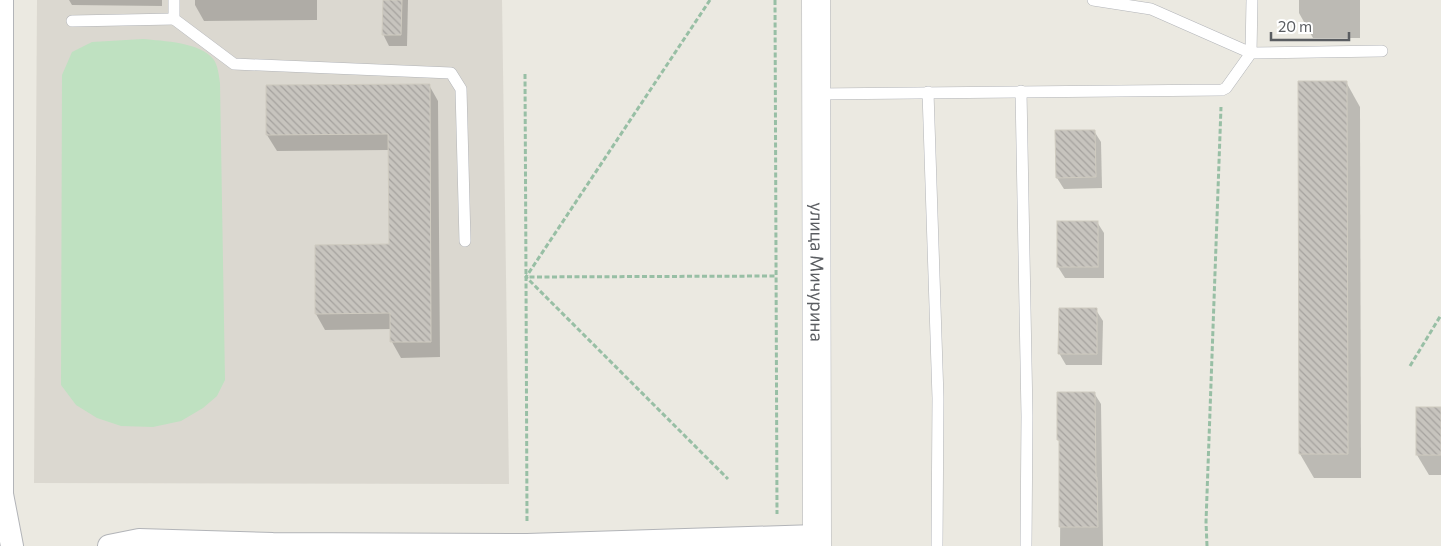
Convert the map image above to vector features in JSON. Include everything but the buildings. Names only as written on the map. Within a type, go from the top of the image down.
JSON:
[{"type":"street","points":[[2,0],[2,494],[12,546]]},
{"type":"street","name":"улица Мичурина","points":[[816,0],[816,541]]},
{"type":"street","points":[[109,546],[139,540],[272,545],[536,545],[778,538],[816,541]]},
{"type":"lane","points":[[174,0],[174,19]]},
{"type":"lane","points":[[1093,0],[1151,9],[1251,53],[1382,51]]},
{"type":"lane","points":[[816,94],[1222,90],[1226,88],[1251,53],[1252,0]]},
{"type":"lane","points":[[72,21],[174,19],[234,64],[451,73],[461,89],[465,241]]},
{"type":"lane","points":[[1021,91],[1027,416],[1026,546]]},
{"type":"lane","points":[[928,92],[938,398],[937,546]]},
{"type":"path","points":[[526,277],[710,0]]},
{"type":"path","points":[[775,0],[778,538]]},
{"type":"path","points":[[525,74],[526,277],[536,545]]},
{"type":"path","points":[[1207,546],[1206,522],[1222,90]]},
{"type":"path","points":[[526,277],[777,276]]},
{"type":"path","points":[[526,277],[728,479]]},
{"type":"path","points":[[1410,366],[1441,315]]},
{"type":"shaded area","points":[[37,0],[502,0],[509,484],[34,483]]},
{"type":"green space","points":[[143,39],[171,42],[200,49],[214,60],[220,83],[225,380],[217,396],[203,408],[181,421],[153,427],[121,426],[97,418],[76,405],[61,385],[62,75],[72,52],[92,42]]}]
